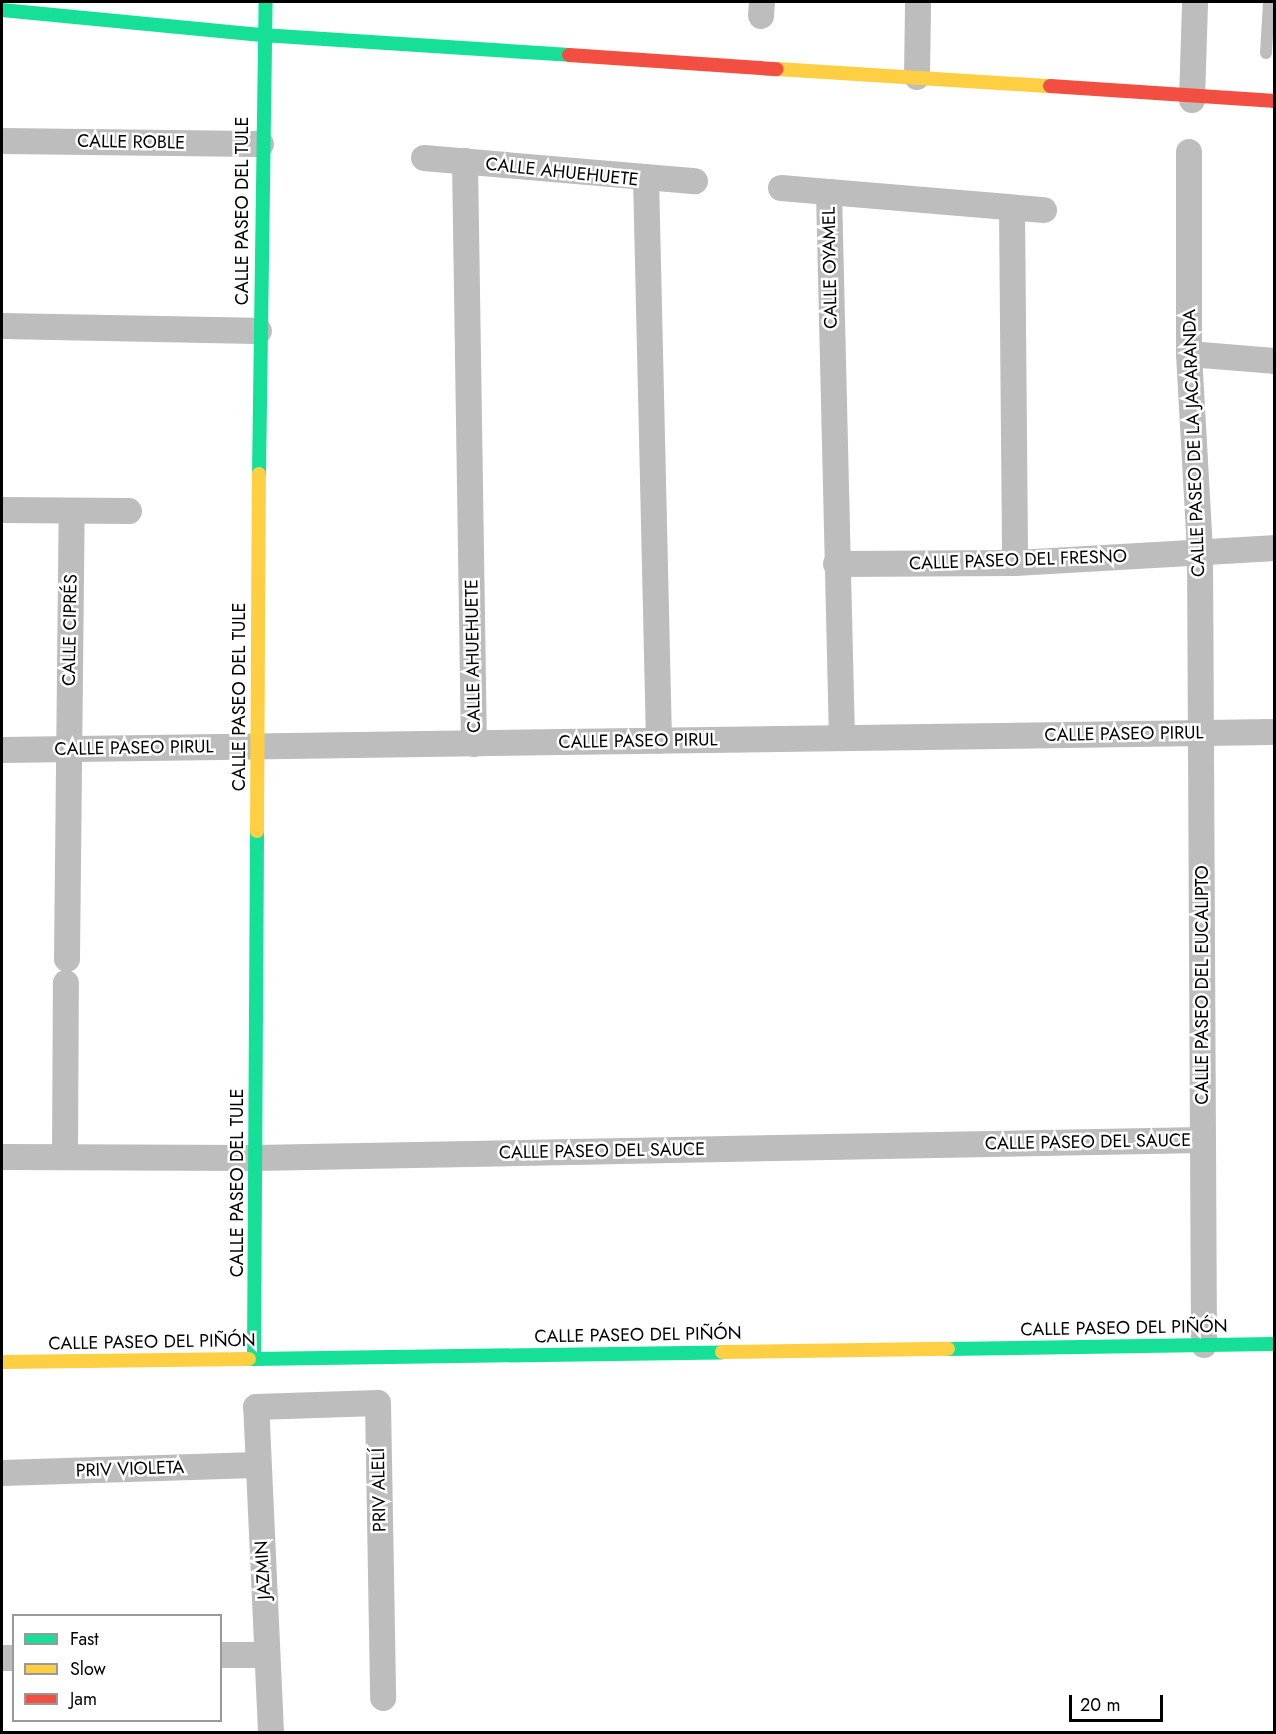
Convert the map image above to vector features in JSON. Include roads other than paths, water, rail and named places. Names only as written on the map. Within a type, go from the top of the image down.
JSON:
[{"type":"street","name":"CALLE PASEO DEL TULE","points":[[254,1359],[261,144],[262,35],[266,2]]},
{"type":"street","points":[[917,77],[918,2]]},
{"type":"street","points":[[1192,100],[1195,2]]},
{"type":"street","points":[[2,10],[262,35],[917,77],[1192,100],[1275,101]]},
{"type":"street","name":"CALLE ROBLE","points":[[2,141],[261,144]]},
{"type":"street","name":"CALLE PASEO DE LA JACARANDA","points":[[1189,152],[1189,354],[1200,551],[1200,733]]},
{"type":"street","points":[[424,158],[465,161]]},
{"type":"street","name":"CALLE AHUEHUETE","points":[[474,744],[465,161],[646,177],[659,741]]},
{"type":"street","points":[[646,177],[695,181]]},
{"type":"street","points":[[781,188],[829,192]]},
{"type":"street","name":"CALLE OYAMEL","points":[[842,738],[836,564],[829,192],[1044,210]]},
{"type":"street","points":[[1012,208],[1015,563]]},
{"type":"street","points":[[2,326],[260,331]]},
{"type":"street","points":[[1189,354],[1275,361]]},
{"type":"street","points":[[2,510],[129,511]]},
{"type":"street","name":"CALLE CIPRÉS","points":[[66,1155],[72,511]]},
{"type":"street","name":"CALLE PASEO DEL FRESNO","points":[[836,564],[1015,563],[1275,548]]},
{"type":"street","name":"CALLE PASEO PIRUL","points":[[2,750],[1275,732]]},
{"type":"street","name":"CALLE PASEO DEL EUCALIPTO","points":[[1200,733],[1204,1345]]},
{"type":"street","name":"CALLE PASEO DEL SAUCE","points":[[2,1157],[66,1155],[255,1158],[1203,1140]]},
{"type":"street","name":"CALLE PASEO DEL PIÑÓN","points":[[2,1362],[1275,1344]]},
{"type":"street","name":"PRIV ALELÍ","points":[[256,1407],[378,1403],[383,1698]]},
{"type":"street","name":"JAZMIN","points":[[256,1407],[271,1732]]},
{"type":"street","name":"PRIV VIOLETA","points":[[2,1473],[258,1465]]},
{"type":"street","points":[[222,1655],[267,1655]]},
{"type":"lane","points":[[1266,53],[1269,2]]}]
